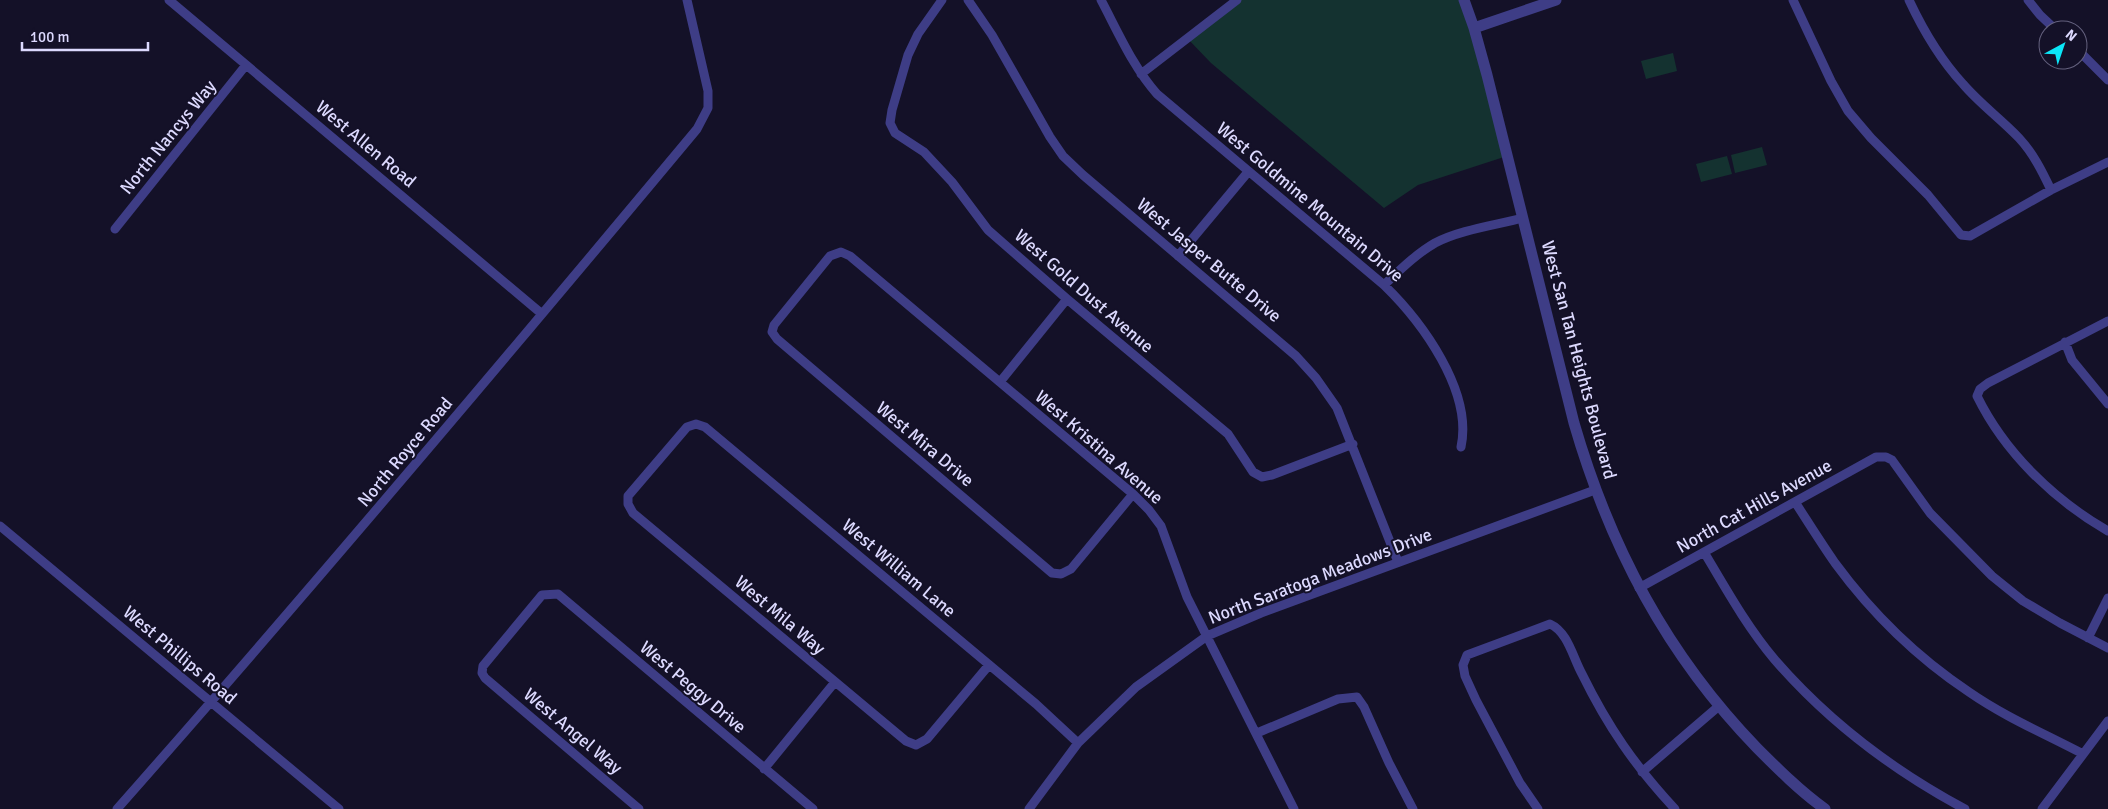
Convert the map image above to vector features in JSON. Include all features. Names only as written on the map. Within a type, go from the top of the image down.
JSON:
[{"type":"street","name":"West Allen Road","points":[[168,0],[542,314]]},
{"type":"street","name":"North Royce Road","points":[[117,809],[370,518],[697,129],[708,108],[708,91],[687,0]]},
{"type":"street","name":"West Gold Dust Avenue","points":[[942,0],[918,34],[908,55],[892,110],[890,123],[895,133],[924,152],[952,182],[988,230],[1228,434],[1253,472],[1262,477],[1272,475],[1353,444]]},
{"type":"street","name":"West Jasper Butte Drive","points":[[968,0],[992,35],[1050,137],[1063,156],[1296,356],[1316,378],[1337,408],[1353,444],[1398,562]]},
{"type":"street","name":"West Goldmine Mountain Drive","points":[[1101,0],[1141,74],[1157,94],[1384,284],[1416,320],[1450,379],[1462,417],[1463,434],[1460,447]]},
{"type":"street","name":"West San Tan Heights Boulevard","points":[[1464,0],[1474,28],[1524,218],[1574,423],[1595,490],[1611,530],[1639,588],[1661,627],[1687,665],[1719,706],[1774,764],[1825,809]]},
{"type":"street","points":[[1474,28],[1556,0]]},
{"type":"street","points":[[1793,0],[1831,81],[1848,111],[1871,138],[1928,195],[1962,235],[1970,236],[2052,190],[2108,162]]},
{"type":"street","points":[[1909,0],[1922,28],[1943,60],[1964,86],[2019,138],[2034,156],[2052,190]]},
{"type":"street","points":[[2028,0],[2045,20]]},
{"type":"street","points":[[1141,74],[1233,1]]},
{"type":"street","points":[[2088,60],[2108,80]]},
{"type":"street","name":"North Nancys Way","points":[[114,229],[246,65]]},
{"type":"street","points":[[1178,256],[1248,172]]},
{"type":"street","points":[[1384,284],[1415,256],[1436,242],[1455,235],[1524,218]]},
{"type":"street","name":"West Mira Drive","points":[[841,252],[830,256],[774,325],[772,332],[777,339],[1052,572],[1061,574],[1071,569],[1133,494]]},
{"type":"street","name":"West Kristina Avenue","points":[[841,252],[850,256],[1133,494],[1149,510],[1161,526],[1187,597],[1294,809]]},
{"type":"street","points":[[1000,382],[1067,299]]},
{"type":"street","points":[[2108,321],[1988,383],[1980,389],[1977,396],[1985,414],[2015,453],[2044,484],[2080,515],[2108,531]]},
{"type":"street","points":[[2065,342],[2072,360],[2108,404]]},
{"type":"street","name":"West William Lane","points":[[628,504],[628,496],[687,427],[696,424],[705,427],[989,665],[1078,743]]},
{"type":"street","name":"North Cat Hills Avenue","points":[[1639,588],[1876,457],[1886,457],[1892,460],[1930,513],[1992,576],[2023,601],[2088,638]]},
{"type":"street","name":"North Saratoga Meadows Drive","points":[[1029,809],[1078,743],[1136,687],[1207,636],[1261,613],[1595,490]]},
{"type":"street","points":[[1795,502],[1834,562],[1857,590],[1912,647],[1969,692],[2005,714],[2083,754]]},
{"type":"street","name":"West Mila Way","points":[[628,504],[633,513],[906,741],[916,745],[927,740],[989,665]]},
{"type":"street","name":"West Phillips Road","points":[[0,526],[339,809]]},
{"type":"street","points":[[1704,552],[1741,614],[1775,659],[1805,691],[1876,754],[1913,779],[1965,809]]},
{"type":"street","name":"West Peggy Drive","points":[[485,678],[482,673],[482,666],[542,595],[558,594],[813,809]]},
{"type":"street","points":[[2108,598],[2088,638],[2108,648]]},
{"type":"street","points":[[1538,809],[1520,783],[1489,729],[1465,676],[1463,665],[1467,655],[1550,624],[1558,628],[1566,640],[1580,672],[1631,759],[1675,809]]},
{"type":"street","name":"West Angel Way","points":[[485,678],[639,809]]},
{"type":"street","points":[[764,769],[835,682]]},
{"type":"street","points":[[1257,733],[1338,699],[1357,696],[1413,809]]},
{"type":"street","points":[[1642,772],[1719,706]]},
{"type":"street","points":[[2042,809],[2108,721]]},
{"type":"green space","points":[[1237,0],[1464,0],[1507,156],[1418,185],[1384,208],[1211,63],[1187,38]]},
{"type":"green space","points":[[1673,53],[1677,71],[1646,79],[1641,61]]},
{"type":"green space","points":[[1762,147],[1767,165],[1735,173],[1731,155]]},
{"type":"green space","points":[[1727,156],[1732,174],[1701,182],[1696,164]]}]
